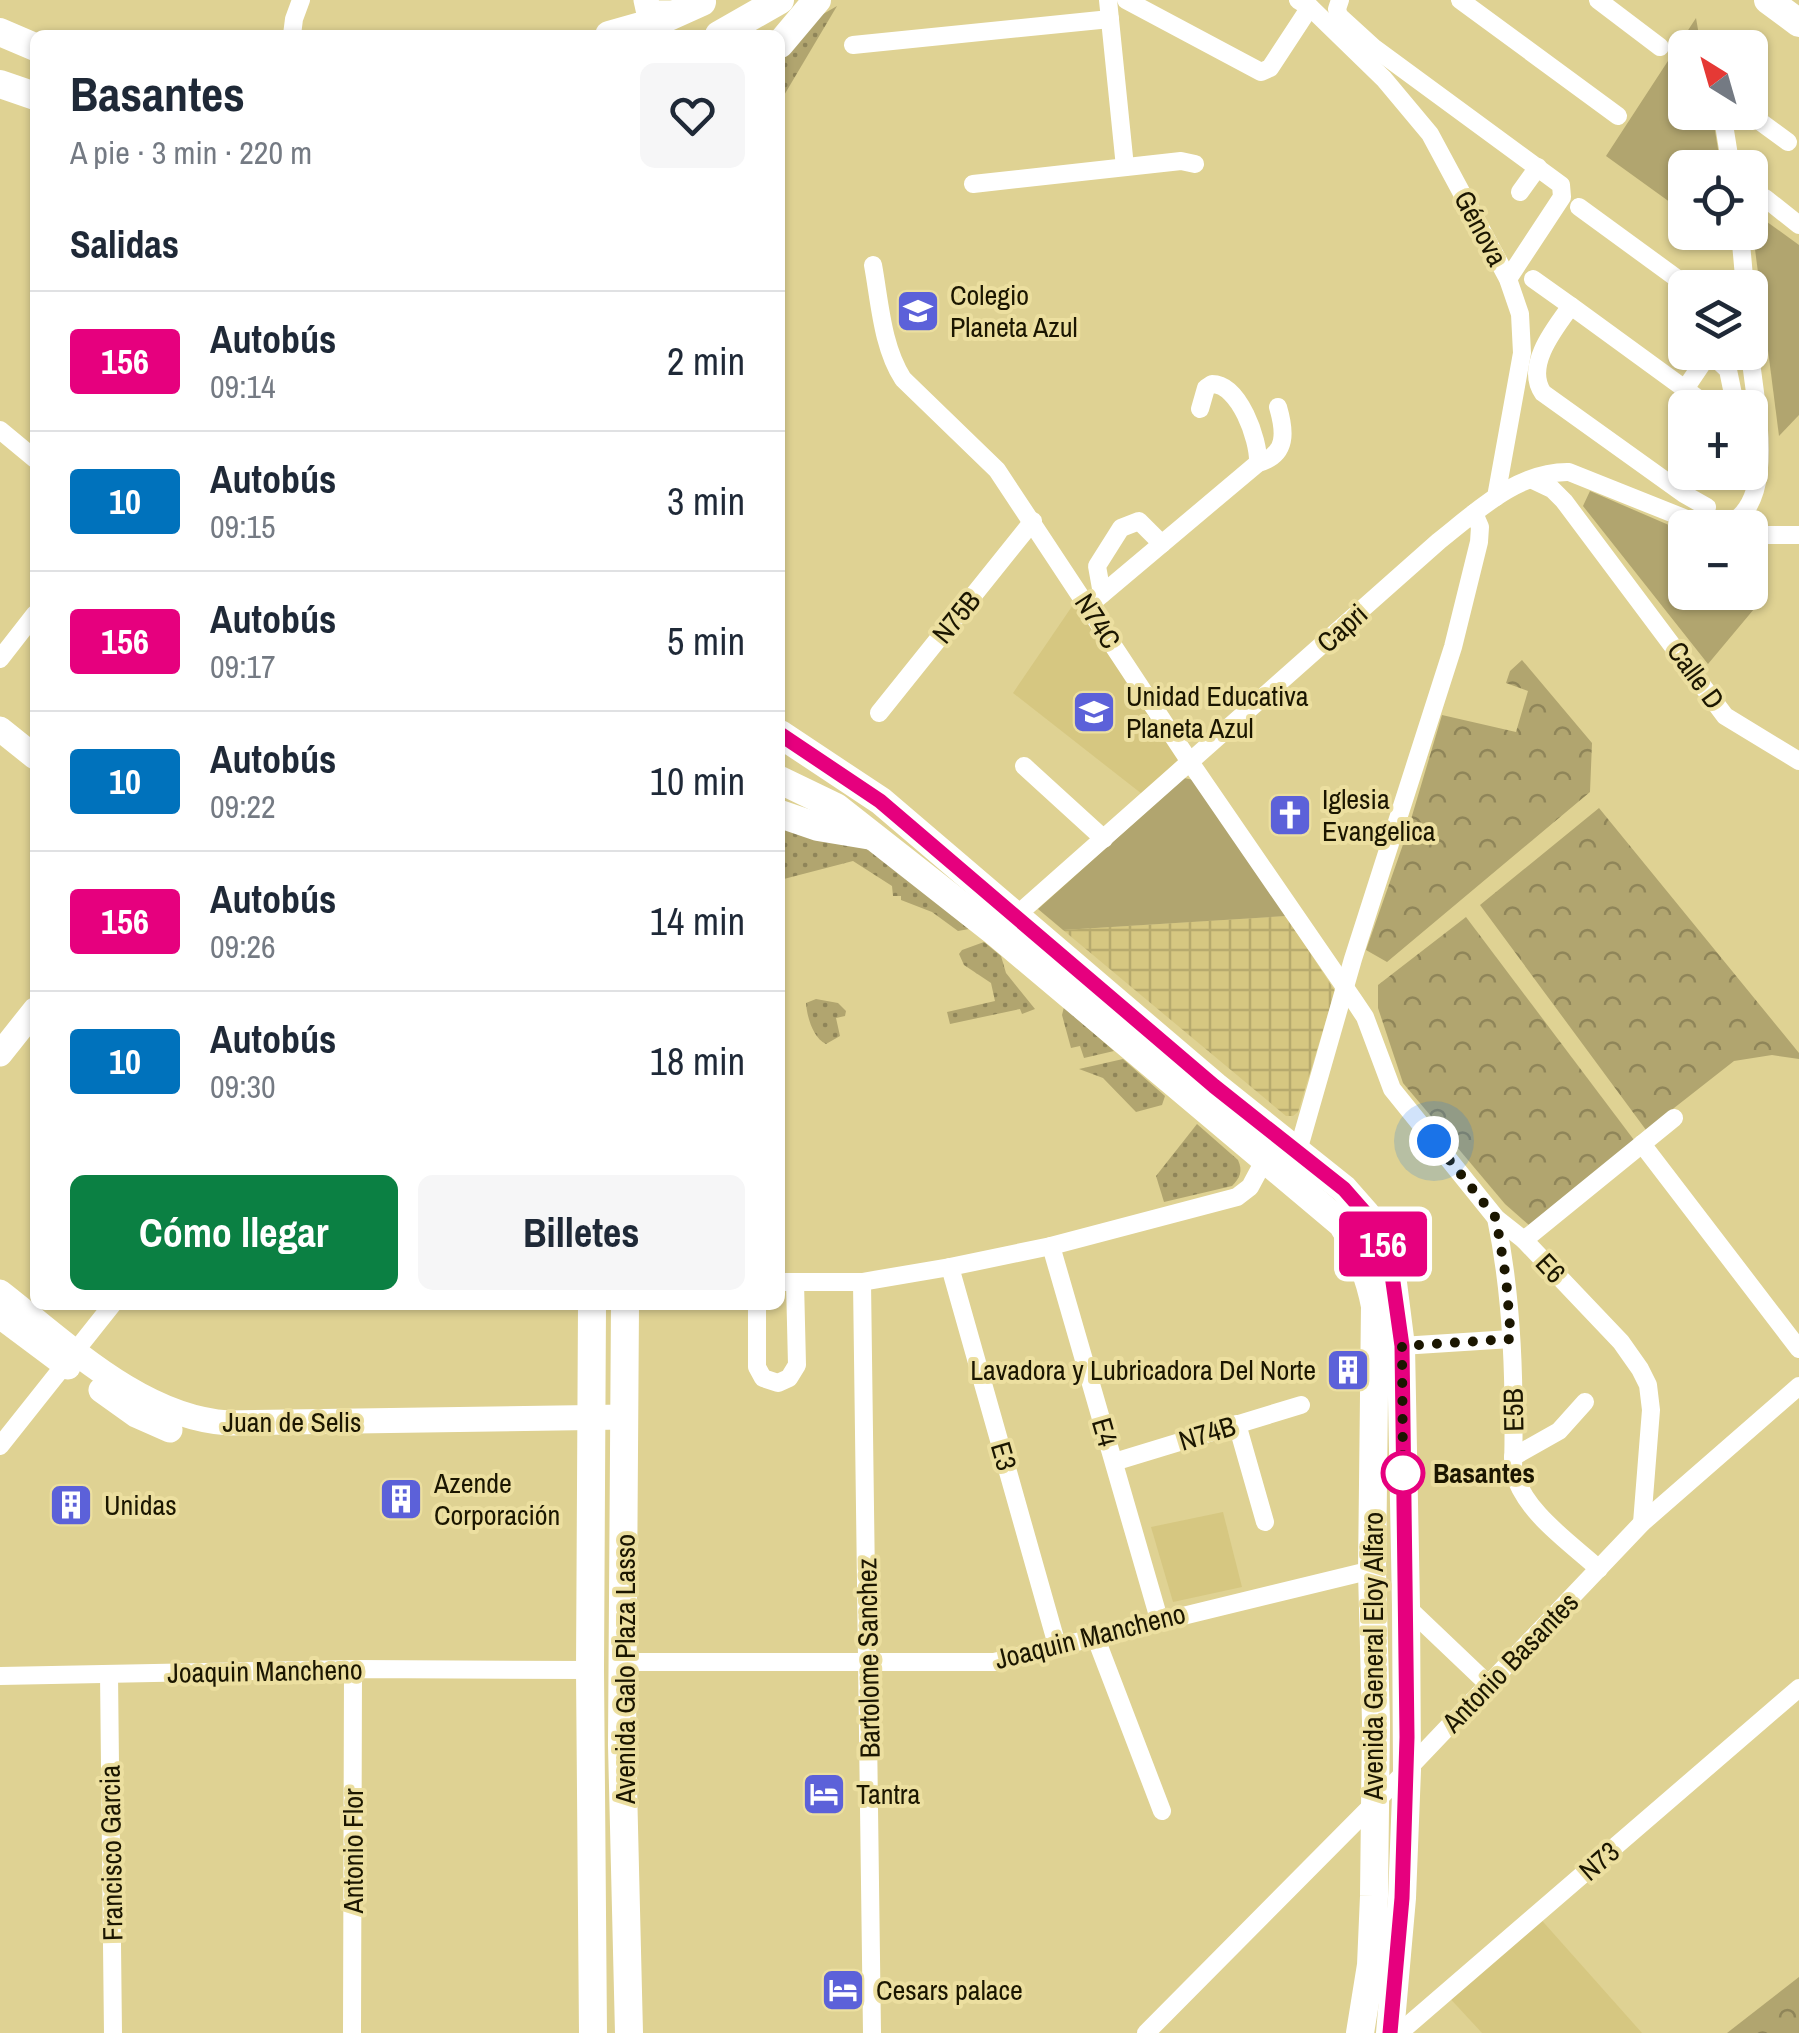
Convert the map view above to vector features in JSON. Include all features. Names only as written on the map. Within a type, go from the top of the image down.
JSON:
[{"type":"main road","points":[[617,30],[636,0]]},
{"type":"main road","points":[[646,0],[648,9],[654,13],[687,12]]},
{"type":"main road","points":[[728,30],[780,0]]},
{"type":"main road","points":[[785,38],[817,0]]},
{"type":"main road","points":[[1768,0],[1799,22]]},
{"type":"main road","points":[[627,30],[687,12]]},
{"type":"main road","points":[[0,84],[30,94]]},
{"type":"main road","points":[[0,729],[30,752]]},
{"type":"main road","name":"Avenida General Eloy Alfaro","points":[[785,737],[880,801],[1214,1086],[1344,1189],[1373,1226],[1392,1275],[1402,1346],[1407,1770],[1402,1898],[1390,2033]]},
{"type":"main road","name":"Avenida General Eloy Alfaro","points":[[785,782],[836,807],[995,932],[1342,1224],[1370,1277],[1376,1306],[1372,1570],[1376,1722],[1371,1965],[1360,2033]]},
{"type":"main road","points":[[785,816],[818,827],[873,836]]},
{"type":"main road","points":[[0,1054],[30,1016]]},
{"type":"main road","name":"Juan de Selis","points":[[0,1292],[70,1358]]},
{"type":"main road","name":"Avenida Galo Plaza Lasso","points":[[592,1310],[594,2033]]},
{"type":"main road","name":"Avenida Galo Plaza Lasso","points":[[625,1310],[628,2033]]},
{"type":"main road","name":"Juan de Selis","points":[[0,1316],[164,1410],[210,1422],[625,1426]]},
{"type":"street","points":[[293,30],[301,0]]},
{"type":"street","points":[[1126,0],[1261,72],[1270,68],[1307,5]]},
{"type":"street","points":[[1340,0],[1339,16],[1364,39],[1559,182],[1563,193],[1508,280]]},
{"type":"street","points":[[1460,0],[1618,116]]},
{"type":"street","points":[[1598,0],[1660,47]]},
{"type":"street","name":"Génova","points":[[1307,5],[1384,79],[1430,134],[1508,280],[1523,335],[1496,497]]},
{"type":"street","points":[[854,45],[1109,10],[1125,167]]},
{"type":"street","points":[[1768,127],[1788,142]]},
{"type":"street","points":[[973,184],[1181,161],[1195,164]]},
{"type":"street","points":[[1520,192],[1538,167]]},
{"type":"street","points":[[1768,200],[1799,225]]},
{"type":"street","points":[[1579,207],[1668,272]]},
{"type":"street","name":"N74C","points":[[873,265],[890,353],[903,379],[997,470],[1095,600],[1190,762],[1344,989]]},
{"type":"street","points":[[1533,279],[1685,389],[1698,370]]},
{"type":"street","points":[[1571,306],[1544,345],[1539,388],[1706,507]]},
{"type":"street","points":[[1200,409],[1206,388],[1212,384],[1227,387],[1256,440],[1258,462]]},
{"type":"street","points":[[1095,600],[1258,462],[1274,456],[1283,440],[1278,406]]},
{"type":"street","points":[[0,430],[30,454]]},
{"type":"street","name":"Capri","points":[[1017,915],[1496,497],[1554,472],[1582,474],[1681,510]]},
{"type":"street","name":"Calle D","points":[[1533,480],[1552,489],[1564,501],[1725,716],[1799,761]]},
{"type":"street","name":"Capri","points":[[1740,510],[1757,490]]},
{"type":"street","points":[[1298,1151],[1344,989],[1453,646],[1478,542],[1480,527],[1474,513]]},
{"type":"street","name":"N75B","points":[[878,713],[1033,521]]},
{"type":"street","points":[[1095,600],[1097,566],[1121,528],[1139,521],[1162,544]]},
{"type":"street","points":[[1768,535],[1799,535]]},
{"type":"street","points":[[0,658],[30,620]]},
{"type":"street","points":[[1024,766],[1104,839]]},
{"type":"street","name":"E6","points":[[1344,989],[1364,1018],[1392,1089],[1496,1218],[1524,1240],[1621,1342],[1648,1385],[1651,1410],[1642,1524]]},
{"type":"street","points":[[1524,1240],[1674,1118]]},
{"type":"street","points":[[1642,1144],[1799,1349]]},
{"type":"street","points":[[756,1310],[756,1367],[763,1378],[778,1383],[789,1378],[797,1365],[788,1282],[862,1282],[1052,1246],[1237,1197],[1250,1186],[1265,1159]]},
{"type":"street","name":"E5B","points":[[1496,1218],[1511,1339],[1513,1470],[1520,1494],[1598,1569]]},
{"type":"street","name":"E4","points":[[1052,1246],[1160,1619]]},
{"type":"street","name":"E3","points":[[950,1267],[1057,1645]]},
{"type":"street","name":"Bartolome Sanchez","points":[[862,1282],[872,2033]]},
{"type":"street","points":[[0,1446],[108,1310]]},
{"type":"street","points":[[1402,1346],[1511,1339]]},
{"type":"street","name":"Antonio Basantes","points":[[1146,2033],[1407,1770],[1642,1524],[1799,1386]]},
{"type":"street","points":[[1514,1457],[1560,1431],[1585,1402]]},
{"type":"street","name":"N74B","points":[[1114,1462],[1301,1405]]},
{"type":"street","points":[[1237,1424],[1265,1522]]},
{"type":"street","name":"Joaquin Mancheno","points":[[624,1662],[994,1662],[1372,1570]]},
{"type":"street","points":[[1406,1606],[1489,1684]]},
{"type":"street","points":[[1095,1636],[1162,1811]]},
{"type":"street","name":"Joaquin Mancheno","points":[[0,1676],[354,1669],[590,1670]]},
{"type":"street","name":"Antonio Flor","points":[[352,2033],[354,1669]]},
{"type":"street","name":"Francisco Garcia","points":[[109,1674],[113,2033]]},
{"type":"street","name":"N73","points":[[1398,2033],[1795,1698]]},
{"type":"shaded area","name":"Unidad Educativa Planeta Azul","points":[[1077,599],[1179,759],[1142,794],[1013,693]]},
{"type":"shaded area","points":[[1286,916],[1335,991],[1298,1112],[1293,1116],[1286,1116],[1063,930]]},
{"type":"shaded area","points":[[1223,1512],[1242,1587],[1173,1602],[1151,1527]]},
{"type":"shaded area","points":[[1537,1915],[1642,2033],[1482,2033],[1445,1993]]},
{"type":"green space","points":[[837,6],[785,94],[785,36]]},
{"type":"green space","points":[[1668,61],[1668,130],[1715,130],[1718,150],[1668,150],[1668,201],[1606,156]]},
{"type":"green space","points":[[1768,223],[1799,245],[1799,415],[1779,436],[1768,350],[1768,270],[1758,270],[1755,250],[1768,250]]},
{"type":"green space","points":[[1590,491],[1668,525],[1668,610],[1753,610],[1708,664],[1583,506]]},
{"type":"green space","points":[[1522,660],[1592,743],[1590,792],[1387,962],[1366,950],[1442,715],[1516,732],[1528,691],[1506,683],[1510,671]]},
{"type":"green space","points":[[1184,778],[1194,780],[1286,916],[1063,930],[1038,909]]},
{"type":"green space","points":[[1599,808],[1799,1053],[1799,1059],[1772,1055],[1734,1061],[1646,1130],[1480,905]]},
{"type":"green space","points":[[785,827],[830,835],[872,851],[969,929],[958,931],[932,912],[901,900],[901,896],[893,896],[892,886],[853,861],[785,879]]},
{"type":"green space","points":[[1466,917],[1634,1140],[1529,1225],[1505,1204],[1403,1083],[1378,1008],[1378,985]]},
{"type":"green space","points":[[984,942],[1001,956],[1006,973],[1035,1009],[950,1024],[947,1012],[995,1001],[991,983],[964,965],[959,954]]},
{"type":"green space","points":[[816,999],[838,1003],[846,1011],[845,1016],[836,1018],[840,1036],[826,1044],[814,1032],[808,1014],[806,1003]]},
{"type":"green space","points":[[1064,1007],[1114,1051],[1084,1058],[1080,1046],[1071,1048],[1062,1015]]},
{"type":"green space","points":[[1123,1059],[1165,1096],[1162,1105],[1136,1112],[1103,1078],[1079,1069]]},
{"type":"green space","points":[[1197,1124],[1238,1160],[1239,1177],[1232,1186],[1164,1202],[1156,1176]]},
{"type":"green space","points":[[1799,1977],[1799,2033],[1727,2033]]},
{"type":"bus line","name":"156","points":[[785,738],[880,801],[1214,1086],[1344,1189],[1366,1214],[1384,1246],[1402,1346],[1407,1737],[1402,1898],[1390,2033]]},
{"type":"place","name":"Colegio Planeta Azul","points":[[918,311]]},
{"type":"place","name":"Unidad Educativa Planeta Azul","points":[[1094,712]]},
{"type":"place","name":"Iglesia Evangelica","points":[[1290,815]]},
{"type":"place","name":"Lavadora y Lubricadora Del Norte","points":[[1348,1370]]},
{"type":"place","name":"Basantes","points":[[1403,1473]]},
{"type":"place","name":"Azende Corporación","points":[[401,1499]]},
{"type":"place","name":"Unidas","points":[[71,1505]]},
{"type":"place","name":"Tantra","points":[[824,1794]]},
{"type":"place","name":"Cesars palace","points":[[843,1990]]},
{"type":"route","points":[[1403,1473],[1402,1346],[1511,1339],[1496,1218],[1434,1141]]}]
